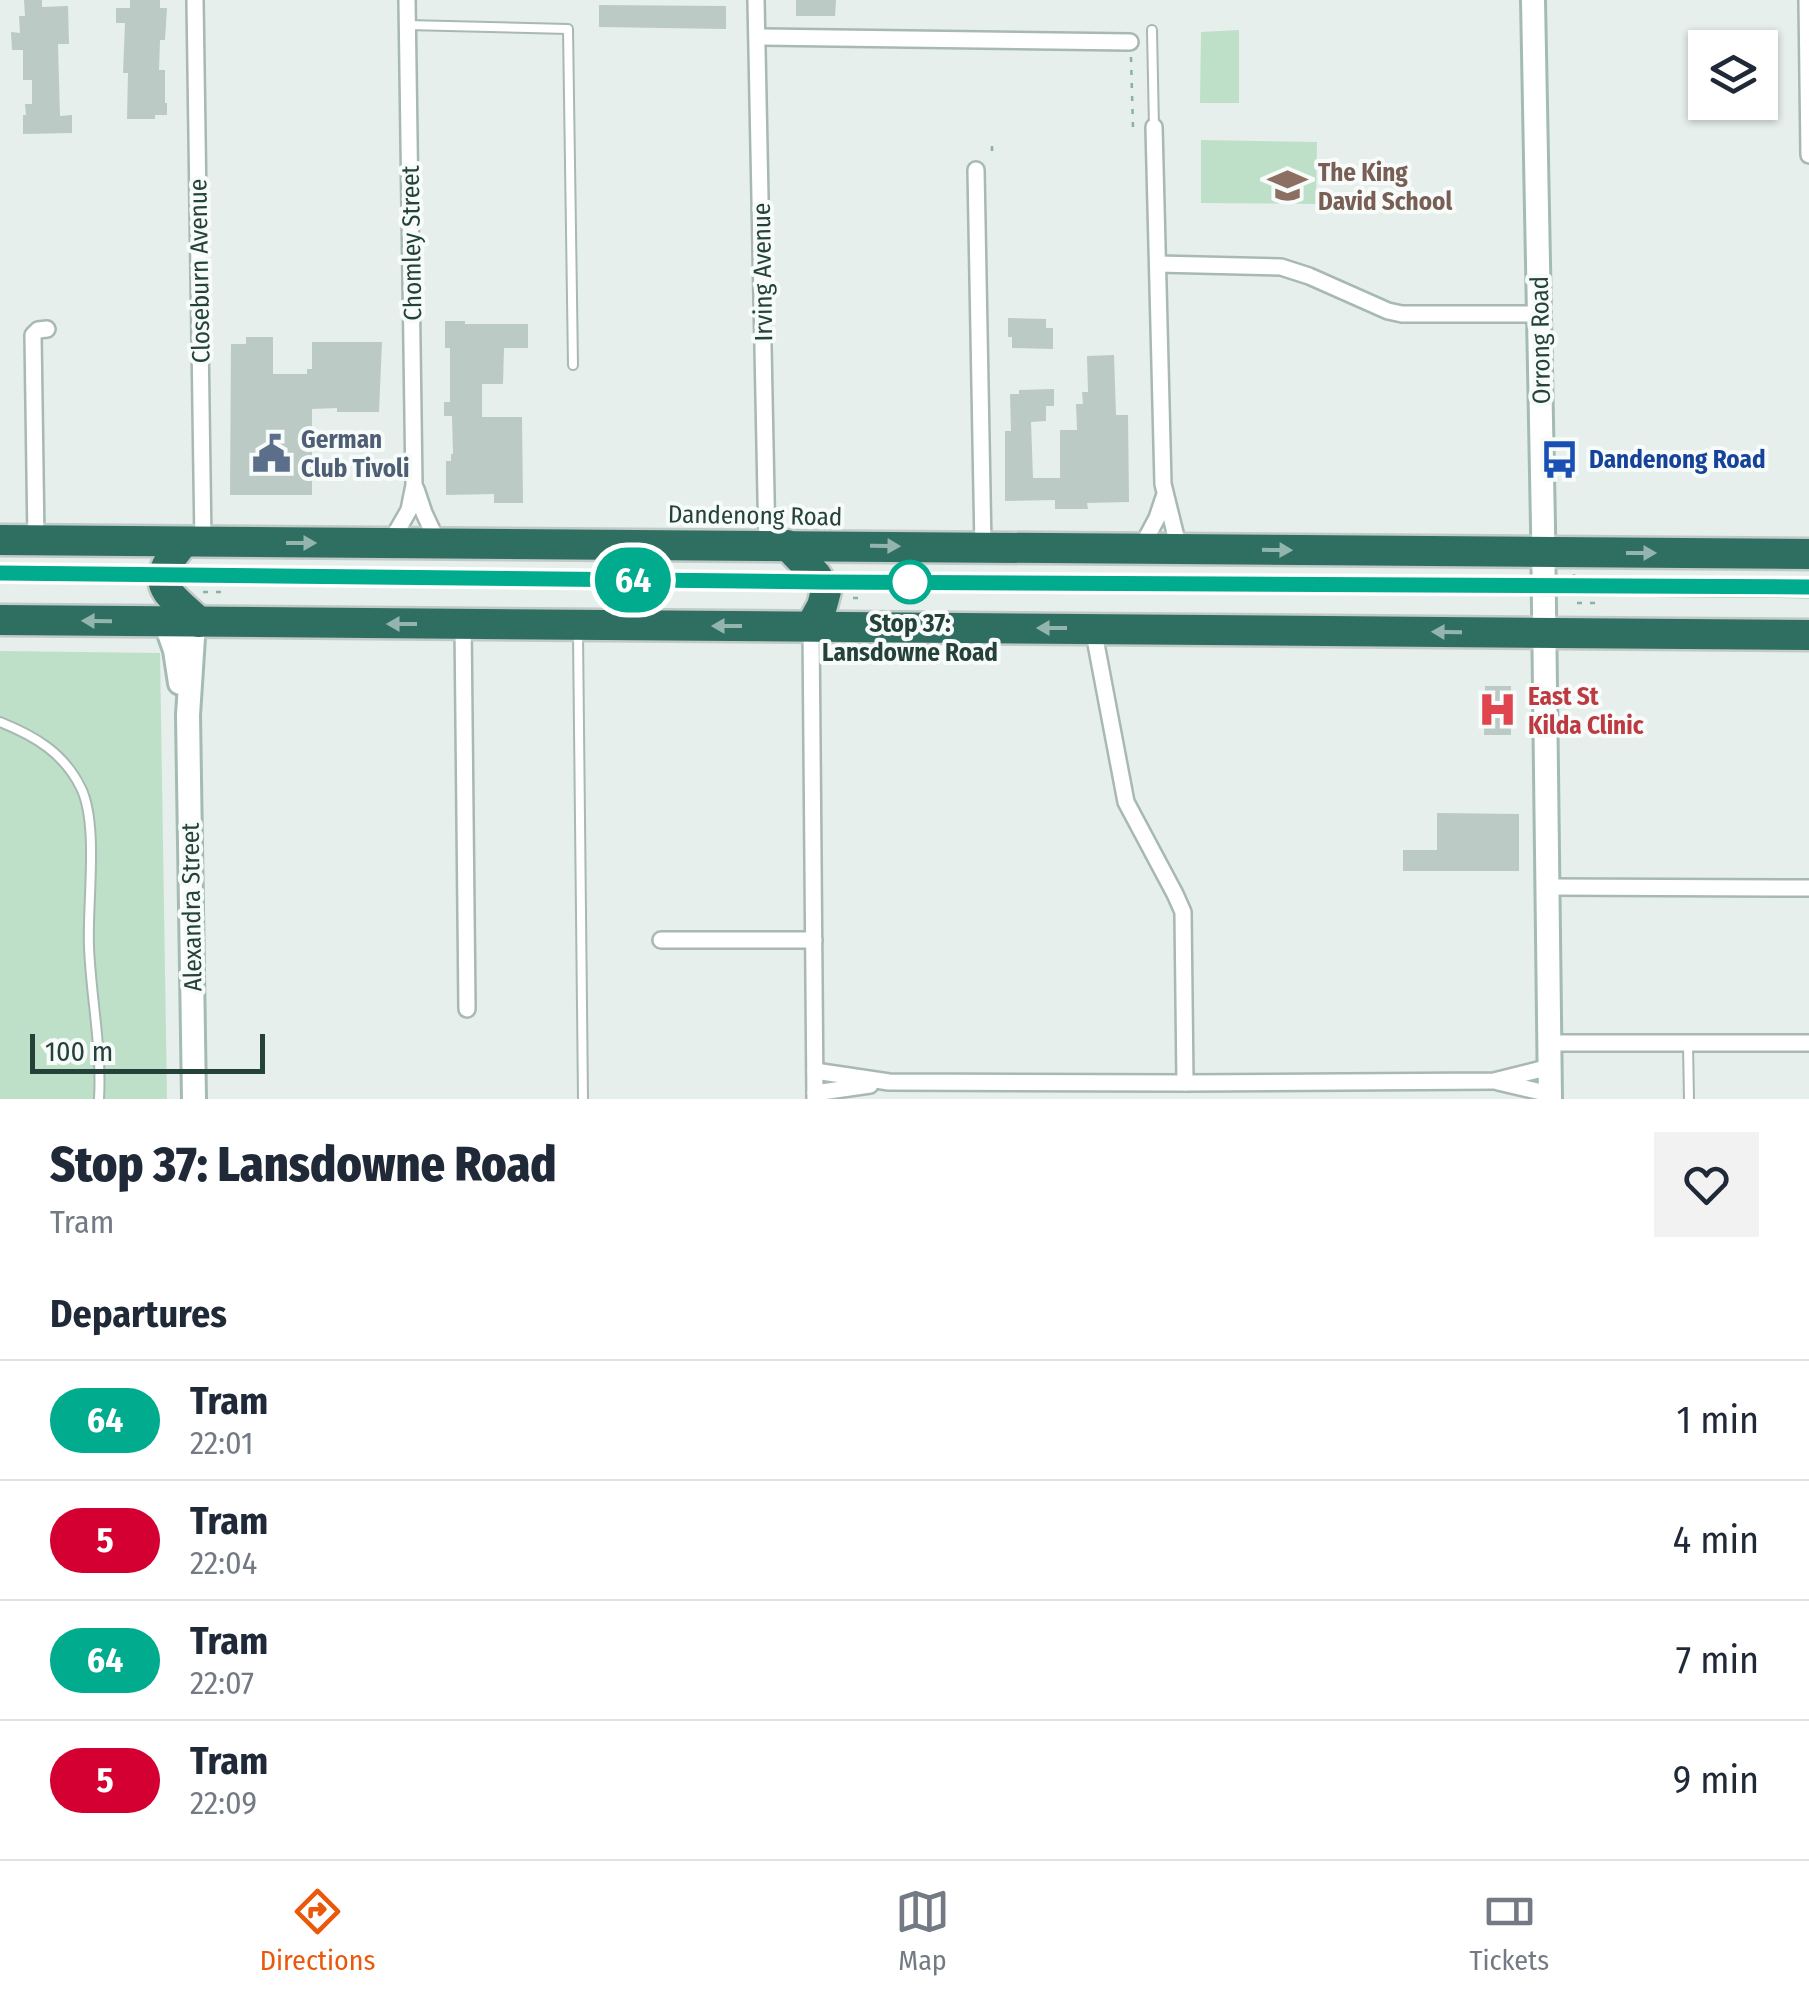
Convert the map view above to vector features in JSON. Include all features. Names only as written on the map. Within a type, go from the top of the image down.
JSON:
[{"type":"highway","name":"Dandenong Road","points":[[0,540],[36,540],[198,559],[390,542],[1809,554]]},
{"type":"highway","points":[[777,545],[822,582],[826,590],[811,626]]},
{"type":"highway","points":[[186,622],[165,589],[164,567],[198,559]]},
{"type":"highway","points":[[0,620],[1809,635]]},
{"type":"street","name":"Closeburn Avenue","points":[[195,0],[198,559]]},
{"type":"street","name":"Chomley Street","points":[[390,542],[409,510],[414,485],[407,0]]},
{"type":"street","name":"Irving Avenue","points":[[756,0],[777,545]]},
{"type":"street","name":"Orrong Road","points":[[1533,0],[1550,1096]]},
{"type":"street","points":[[1806,2],[1809,155]]},
{"type":"street","points":[[757,37],[1130,42]]},
{"type":"street","points":[[1154,126],[1165,495],[1180,549]]},
{"type":"street","points":[[976,170],[983,547]]},
{"type":"street","points":[[1158,264],[1280,267],[1402,314],[1539,314]]},
{"type":"street","points":[[36,540],[32,336],[47,329]]},
{"type":"street","name":"Chomley Street","points":[[414,485],[438,543]]},
{"type":"street","points":[[1141,548],[1165,495]]},
{"type":"street","name":"Alexandra Street","points":[[186,622],[194,1099]]},
{"type":"street","points":[[463,624],[467,1009]]},
{"type":"street","points":[[811,626],[816,1096],[889,1082]]},
{"type":"street","points":[[1093,628],[1126,802],[1183,912],[1185,1083]]},
{"type":"street","points":[[1548,887],[1809,888]]},
{"type":"street","points":[[661,940],[814,940]]},
{"type":"street","points":[[1550,1043],[1809,1043]]},
{"type":"street","points":[[815,1071],[889,1082],[1106,1091],[1185,1083],[1494,1081],[1550,1067]]},
{"type":"street","points":[[1494,1081],[1550,1096]]},
{"type":"lane","points":[[407,24],[568,29],[573,364]]},
{"type":"lane","points":[[1152,30],[1154,126]]},
{"type":"lane","points":[[578,624],[583,1099]]},
{"type":"lane","points":[[0,722],[50,747],[72,773],[86,801],[90,835],[88,941],[99,1099]]},
{"type":"lane","points":[[1688,1043],[1689,1099]]},
{"type":"path","points":[[1130,42],[1132,128]]},
{"type":"path","points":[[992,146],[992,154]]},
{"type":"path","points":[[198,559],[244,570]]},
{"type":"path","points":[[1574,572],[1574,581],[1606,579]]},
{"type":"path","points":[[1515,576],[1515,583]]},
{"type":"path","points":[[204,592],[228,592]]},
{"type":"path","points":[[842,598],[858,598]]},
{"type":"path","points":[[1577,612],[1577,601],[1600,602]]},
{"type":"green space","points":[[1239,30],[1239,103],[1200,103],[1201,32]]},
{"type":"green space","points":[[1201,140],[1317,142],[1316,204],[1201,203]]},
{"type":"green space","points":[[0,651],[160,653],[167,1099],[0,1099]]},
{"type":"building","points":[[24,0],[42,0],[42,7],[68,6],[69,44],[58,44],[60,116],[72,115],[72,133],[23,134],[25,104],[32,104],[32,80],[23,80],[23,50],[12,50],[11,32],[20,33],[19,16],[25,16]]},
{"type":"building","points":[[130,0],[160,0],[160,8],[167,8],[159,70],[165,70],[167,115],[155,115],[155,119],[127,119],[128,73],[123,73],[125,23],[116,23],[116,8],[130,8]]},
{"type":"building","points":[[796,0],[836,0],[835,16],[796,16]]},
{"type":"building","points":[[599,5],[726,6],[726,29],[599,27]]},
{"type":"building","points":[[1008,318],[1046,319],[1046,328],[1053,328],[1053,349],[1012,348]]},
{"type":"building","points":[[445,321],[528,324],[528,348],[504,348],[503,384],[482,384],[482,417],[522,417],[523,503],[494,503],[494,494],[446,495],[446,461],[451,461],[453,454],[452,416],[444,416],[444,402],[450,402],[450,348],[445,348]]},
{"type":"building","points":[[246,337],[273,337],[273,374],[307,374],[307,369],[312,369],[312,342],[382,342],[379,412],[312,409],[312,495],[230,495],[231,344],[246,344]]},
{"type":"building","points":[[1114,355],[1116,415],[1128,415],[1129,502],[1087,503],[1088,509],[1055,509],[1055,500],[1005,501],[1005,431],[1011,431],[1010,394],[1054,389],[1054,406],[1046,406],[1046,421],[1031,422],[1033,478],[1060,478],[1060,430],[1077,430],[1076,404],[1083,404],[1082,392],[1088,392],[1087,356]]},
{"type":"building","name":"East St Kilda Clinic","points":[[1485,686],[1511,686],[1511,735],[1484,735]]},
{"type":"building","points":[[1437,813],[1519,814],[1519,871],[1403,871],[1403,850],[1437,850]]},
{"type":"tram line","name":"64","points":[[0,573],[1809,587]]},
{"type":"tram line","points":[[0,582],[1809,597]]},
{"type":"place","name":"The King David School","points":[[1288,186]]},
{"type":"place","name":"German Club Tivoli","points":[[271,453]]},
{"type":"place","name":"Dandenong Road","points":[[1559,459]]},
{"type":"place","name":"Stop 37: Lansdowne Road","points":[[910,582]]},
{"type":"place","name":"East St Kilda Clinic","points":[[1498,710]]}]
